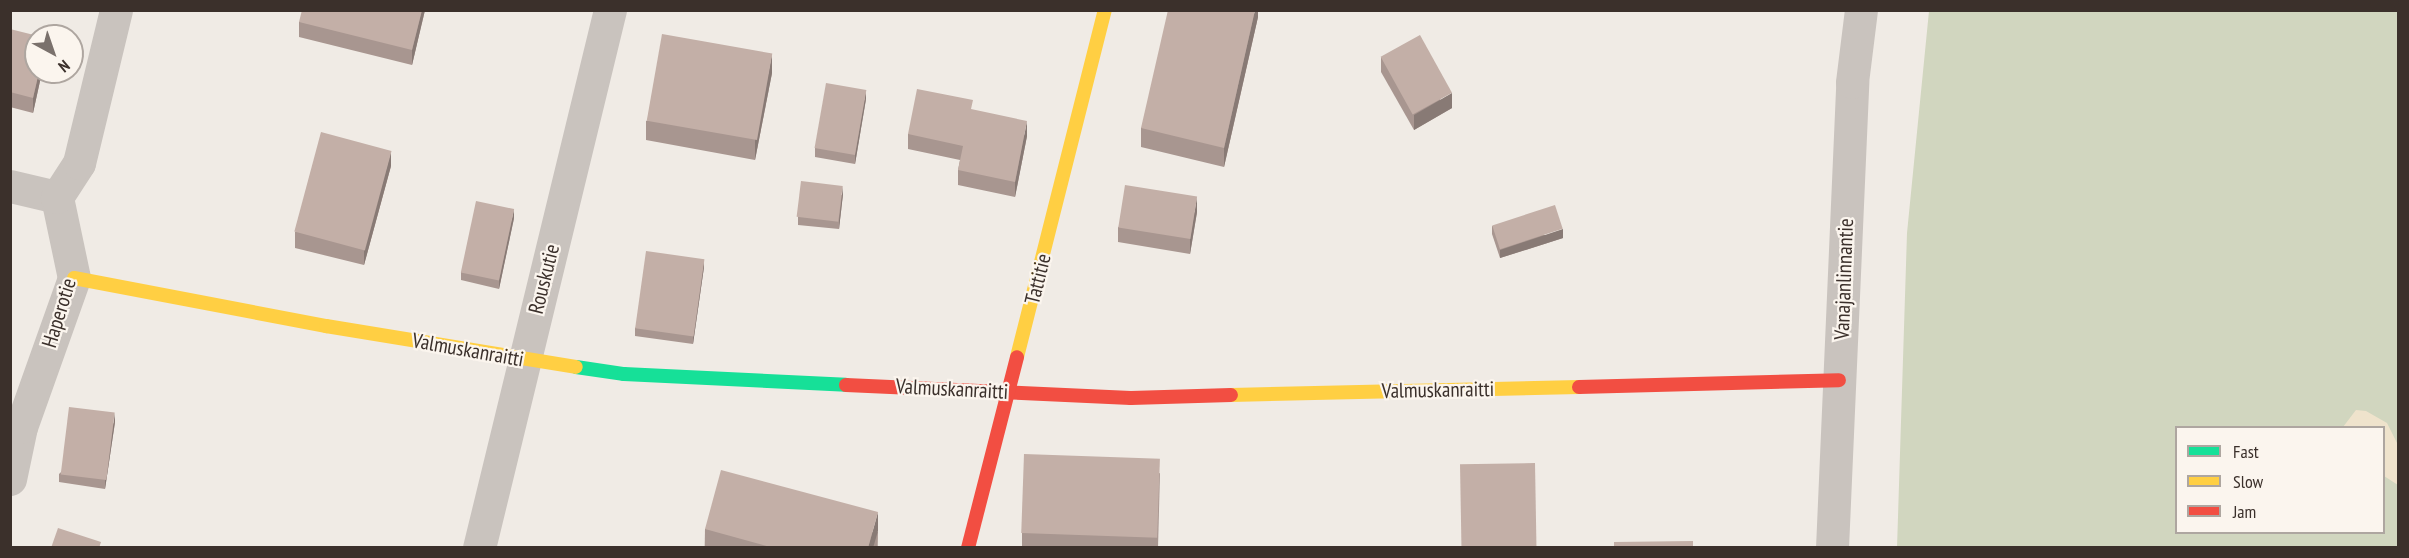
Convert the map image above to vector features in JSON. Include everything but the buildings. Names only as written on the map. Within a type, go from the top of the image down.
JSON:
[{"type":"street","points":[[10,186],[57,196],[79,163],[116,10]]},
{"type":"street","name":"Rouskutie","points":[[479,548],[610,10]]},
{"type":"street","name":"Tattitie","points":[[968,548],[1010,392],[1105,10]]},
{"type":"street","name":"Vanajanlinnantie","points":[[1832,548],[1852,82],[1861,10]]},
{"type":"street","name":"Haperotie","points":[[10,479],[21,426],[74,278],[57,196]]},
{"type":"street","name":"Valmuskanraitti","points":[[74,278],[525,360],[624,374],[1131,398],[1839,380]]},
{"type":"green space","points":[[1929,11],[2398,11],[2398,547],[1897,548],[1907,233]]},
{"type":"sand","points":[[2356,410],[2366,411],[2387,423],[2398,445],[2398,485],[2385,477],[2385,426],[2344,426]]},
{"type":"traffic: fast","points":[[576,367],[624,374],[846,385]]},
{"type":"traffic: slow","points":[[1017,357],[1105,10]]},
{"type":"traffic: slow","points":[[74,278],[326,326],[576,367]]},
{"type":"traffic: slow","points":[[1231,395],[1579,387]]},
{"type":"traffic: jam","points":[[968,548],[1017,357]]},
{"type":"traffic: jam","points":[[1579,387],[1839,380]]},
{"type":"traffic: jam","points":[[846,385],[1131,398],[1231,395]]}]
